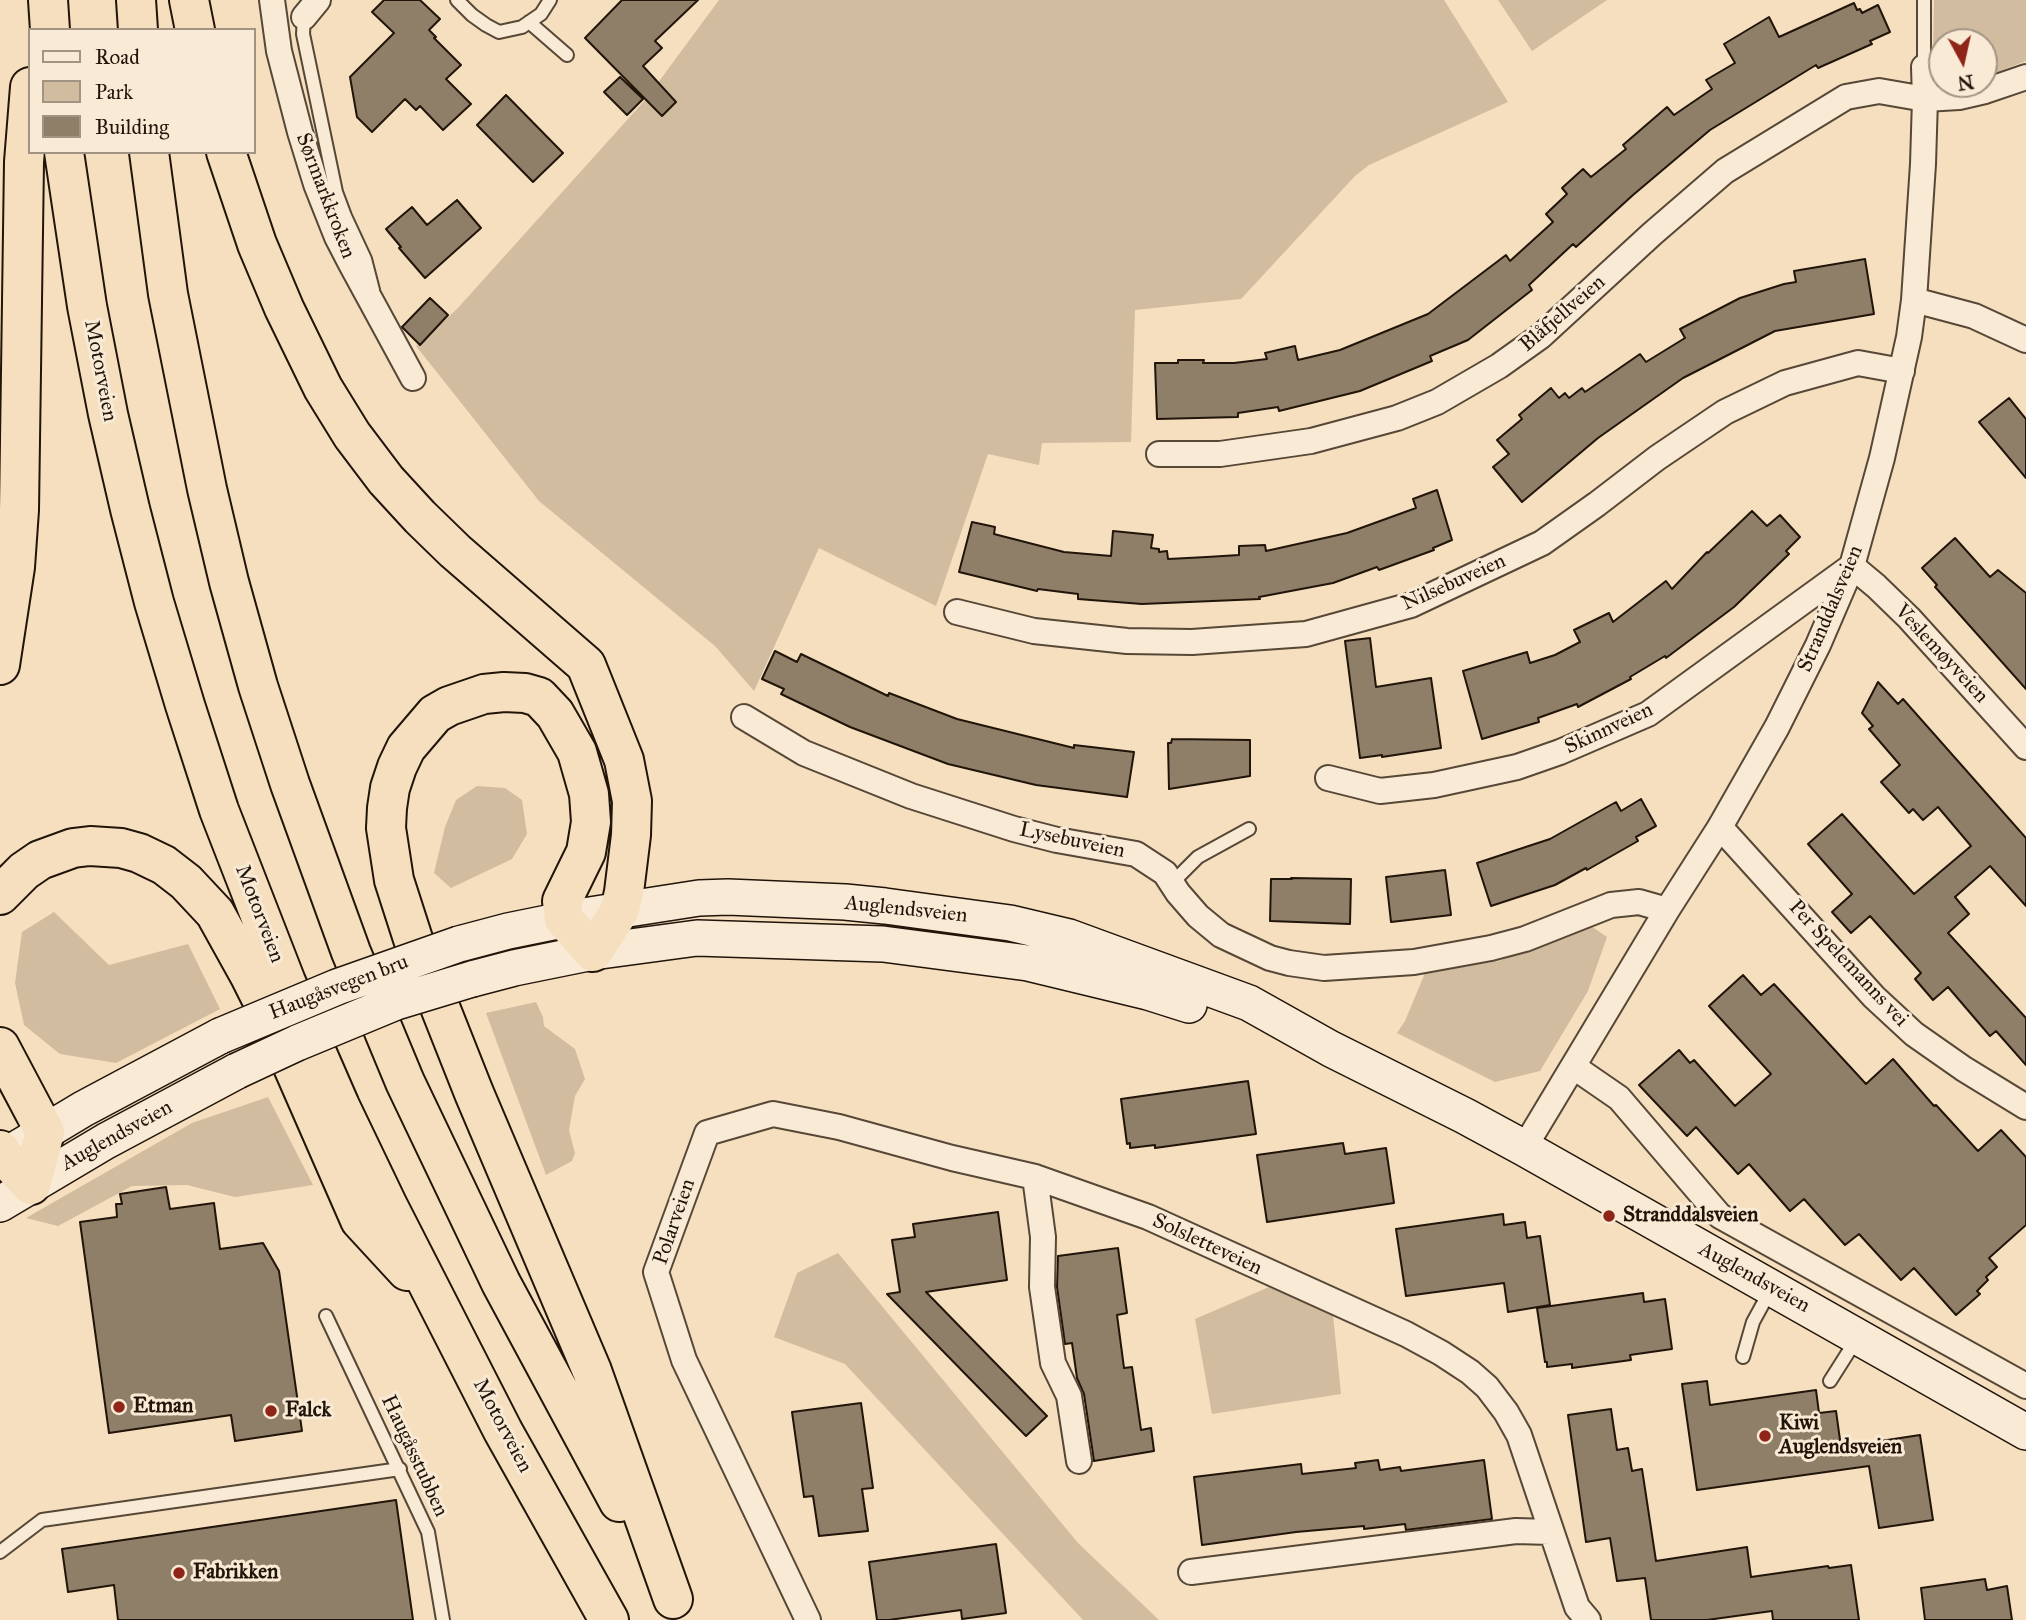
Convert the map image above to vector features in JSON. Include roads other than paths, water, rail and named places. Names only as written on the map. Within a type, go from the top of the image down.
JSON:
[{"type":"highway","points":[[34,28],[37,0]]},
{"type":"highway","points":[[48,0],[50,28]]},
{"type":"highway","points":[[136,0],[138,28]]},
{"type":"highway","points":[[189,0],[195,28]]},
{"type":"highway","points":[[0,665],[15,567],[19,510],[24,162],[28,112]]},
{"type":"highway","name":"Motorveien","points":[[64,154],[87,306],[108,414],[154,603],[219,810],[308,1035],[340,1106],[503,1431],[609,1620]]},
{"type":"highway","points":[[149,154],[168,294],[207,489],[229,582],[266,710],[327,888],[405,1082],[501,1283],[679,1610]]},
{"type":"highway","points":[[227,154],[257,244],[284,308],[317,376],[352,435],[386,480],[420,517],[586,665],[624,760],[632,801],[631,835],[621,910],[593,952],[564,919],[562,901],[586,852],[591,822],[589,794],[577,752],[555,714],[539,697],[504,692],[476,696],[449,706],[435,715],[406,748],[397,766],[390,788],[386,828],[394,880],[413,939],[474,1093],[592,1371],[679,1610]]},
{"type":"highway","points":[[0,895],[24,871],[40,860],[73,848],[90,846],[121,848],[139,853],[186,881],[215,913],[250,976],[276,1028],[360,1220],[440,1308]]},
{"type":"highway","points":[[0,1046],[45,1132],[15,1194]]},
{"type":"highway","points":[[1,1155],[15,1194]]},
{"type":"main road","name":"Auglendsveien","points":[[459,944],[564,919],[699,898],[727,897],[885,906],[1010,923],[1069,937],[1249,1003],[1331,1049],[1524,1148],[2026,1433]]},
{"type":"main road","name":"Auglendsveien","points":[[472,979],[593,952],[697,938],[883,944],[1054,968],[1148,992],[1331,1049]]},
{"type":"main road","name":"Haugåsvegen bru","points":[[220,1036],[385,969],[459,944]]},
{"type":"main road","name":"Haugåsvegen bru","points":[[237,1071],[396,1002],[472,979]]},
{"type":"main road","name":"Auglendsveien","points":[[1,1155],[220,1036]]},
{"type":"main road","name":"Auglendsveien","points":[[15,1194],[106,1141],[237,1071]]},
{"type":"street","name":"Sørmarkkroken","points":[[272,0],[279,51],[316,184],[337,237],[413,379]]},
{"type":"street","name":"Stranddalsveien","points":[[1524,1148],[1720,827],[1777,727],[1818,645],[1852,566],[1882,458],[1909,337],[1914,300],[1925,99],[1924,67]]},
{"type":"street","points":[[1925,99],[1959,97],[2026,77]]},
{"type":"street","name":"Blåfjellveien","points":[[1159,454],[1220,454],[1311,441],[1397,418],[1437,402],[1500,366],[1541,336],[1725,171],[1846,97],[1879,91],[1925,99]]},
{"type":"street","points":[[1914,300],[1974,316],[2026,340]]},
{"type":"street","name":"Nilsebuveien","points":[[957,611],[1034,631],[1127,641],[1192,642],[1293,635],[1342,625],[1411,605],[1542,543],[1657,458],[1725,412],[1785,383],[1858,363],[1902,371]]},
{"type":"street","name":"Veslemøyveien","points":[[1852,566],[1909,618],[2026,747]]},
{"type":"street","name":"Skinnveien","points":[[1328,778],[1380,791],[1434,785],[1517,767],[1560,752],[1648,714],[1852,566]]},
{"type":"street","name":"Lysebuveien","points":[[744,717],[804,753],[966,815],[1057,840],[1136,854],[1165,873],[1199,916],[1221,935],[1270,958],[1289,963],[1324,968],[1414,962],[1525,939],[1611,905],[1639,902],[1667,910]]},
{"type":"street","name":"Per Spelemanns vei","points":[[1720,827],[1874,998],[1914,1034],[2026,1107]]},
{"type":"street","name":"Auglendsveien","points":[[1574,1067],[1619,1098],[1720,1216],[2026,1386]]},
{"type":"street","name":"Polarveien","points":[[801,1613],[684,1360],[656,1272],[706,1133],[773,1114],[839,1127],[952,1158],[1035,1177]]},
{"type":"street","points":[[1035,1177],[1043,1237],[1042,1287],[1053,1363],[1069,1396],[1079,1461]]},
{"type":"street","name":"Solsletteveien","points":[[1035,1177],[1148,1217],[1406,1334],[1470,1372],[1488,1387],[1519,1435],[1577,1607],[1588,1620]]},
{"type":"street","points":[[1191,1572],[1516,1531],[1550,1532]]},
{"type":"lane","points":[[457,0],[471,15],[499,32],[522,27],[541,14],[550,0]]},
{"type":"lane","name":"Stranddalsveien","points":[[1924,0],[1924,67]]},
{"type":"lane","points":[[311,8],[303,34],[336,192],[365,259],[385,328]]},
{"type":"lane","points":[[529,22],[567,55]]},
{"type":"lane","points":[[1172,883],[1198,857],[1249,829]]},
{"type":"lane","points":[[1743,1357],[1753,1322],[1771,1289]]},
{"type":"lane","name":"Haugåsstubben","points":[[326,1316],[428,1532],[443,1620]]},
{"type":"lane","points":[[1830,1381],[1859,1337]]},
{"type":"lane","points":[[0,1552],[43,1520],[400,1469]]},
{"type":"place","name":"Stranddalsveien","points":[[1609,1216]]},
{"type":"place","name":"Etman","points":[[119,1407]]},
{"type":"place","name":"Falck","points":[[271,1411]]},
{"type":"place","name":"Kiwi Auglendsveien","points":[[1765,1436]]},
{"type":"place","name":"Fabrikken","points":[[179,1573]]}]
